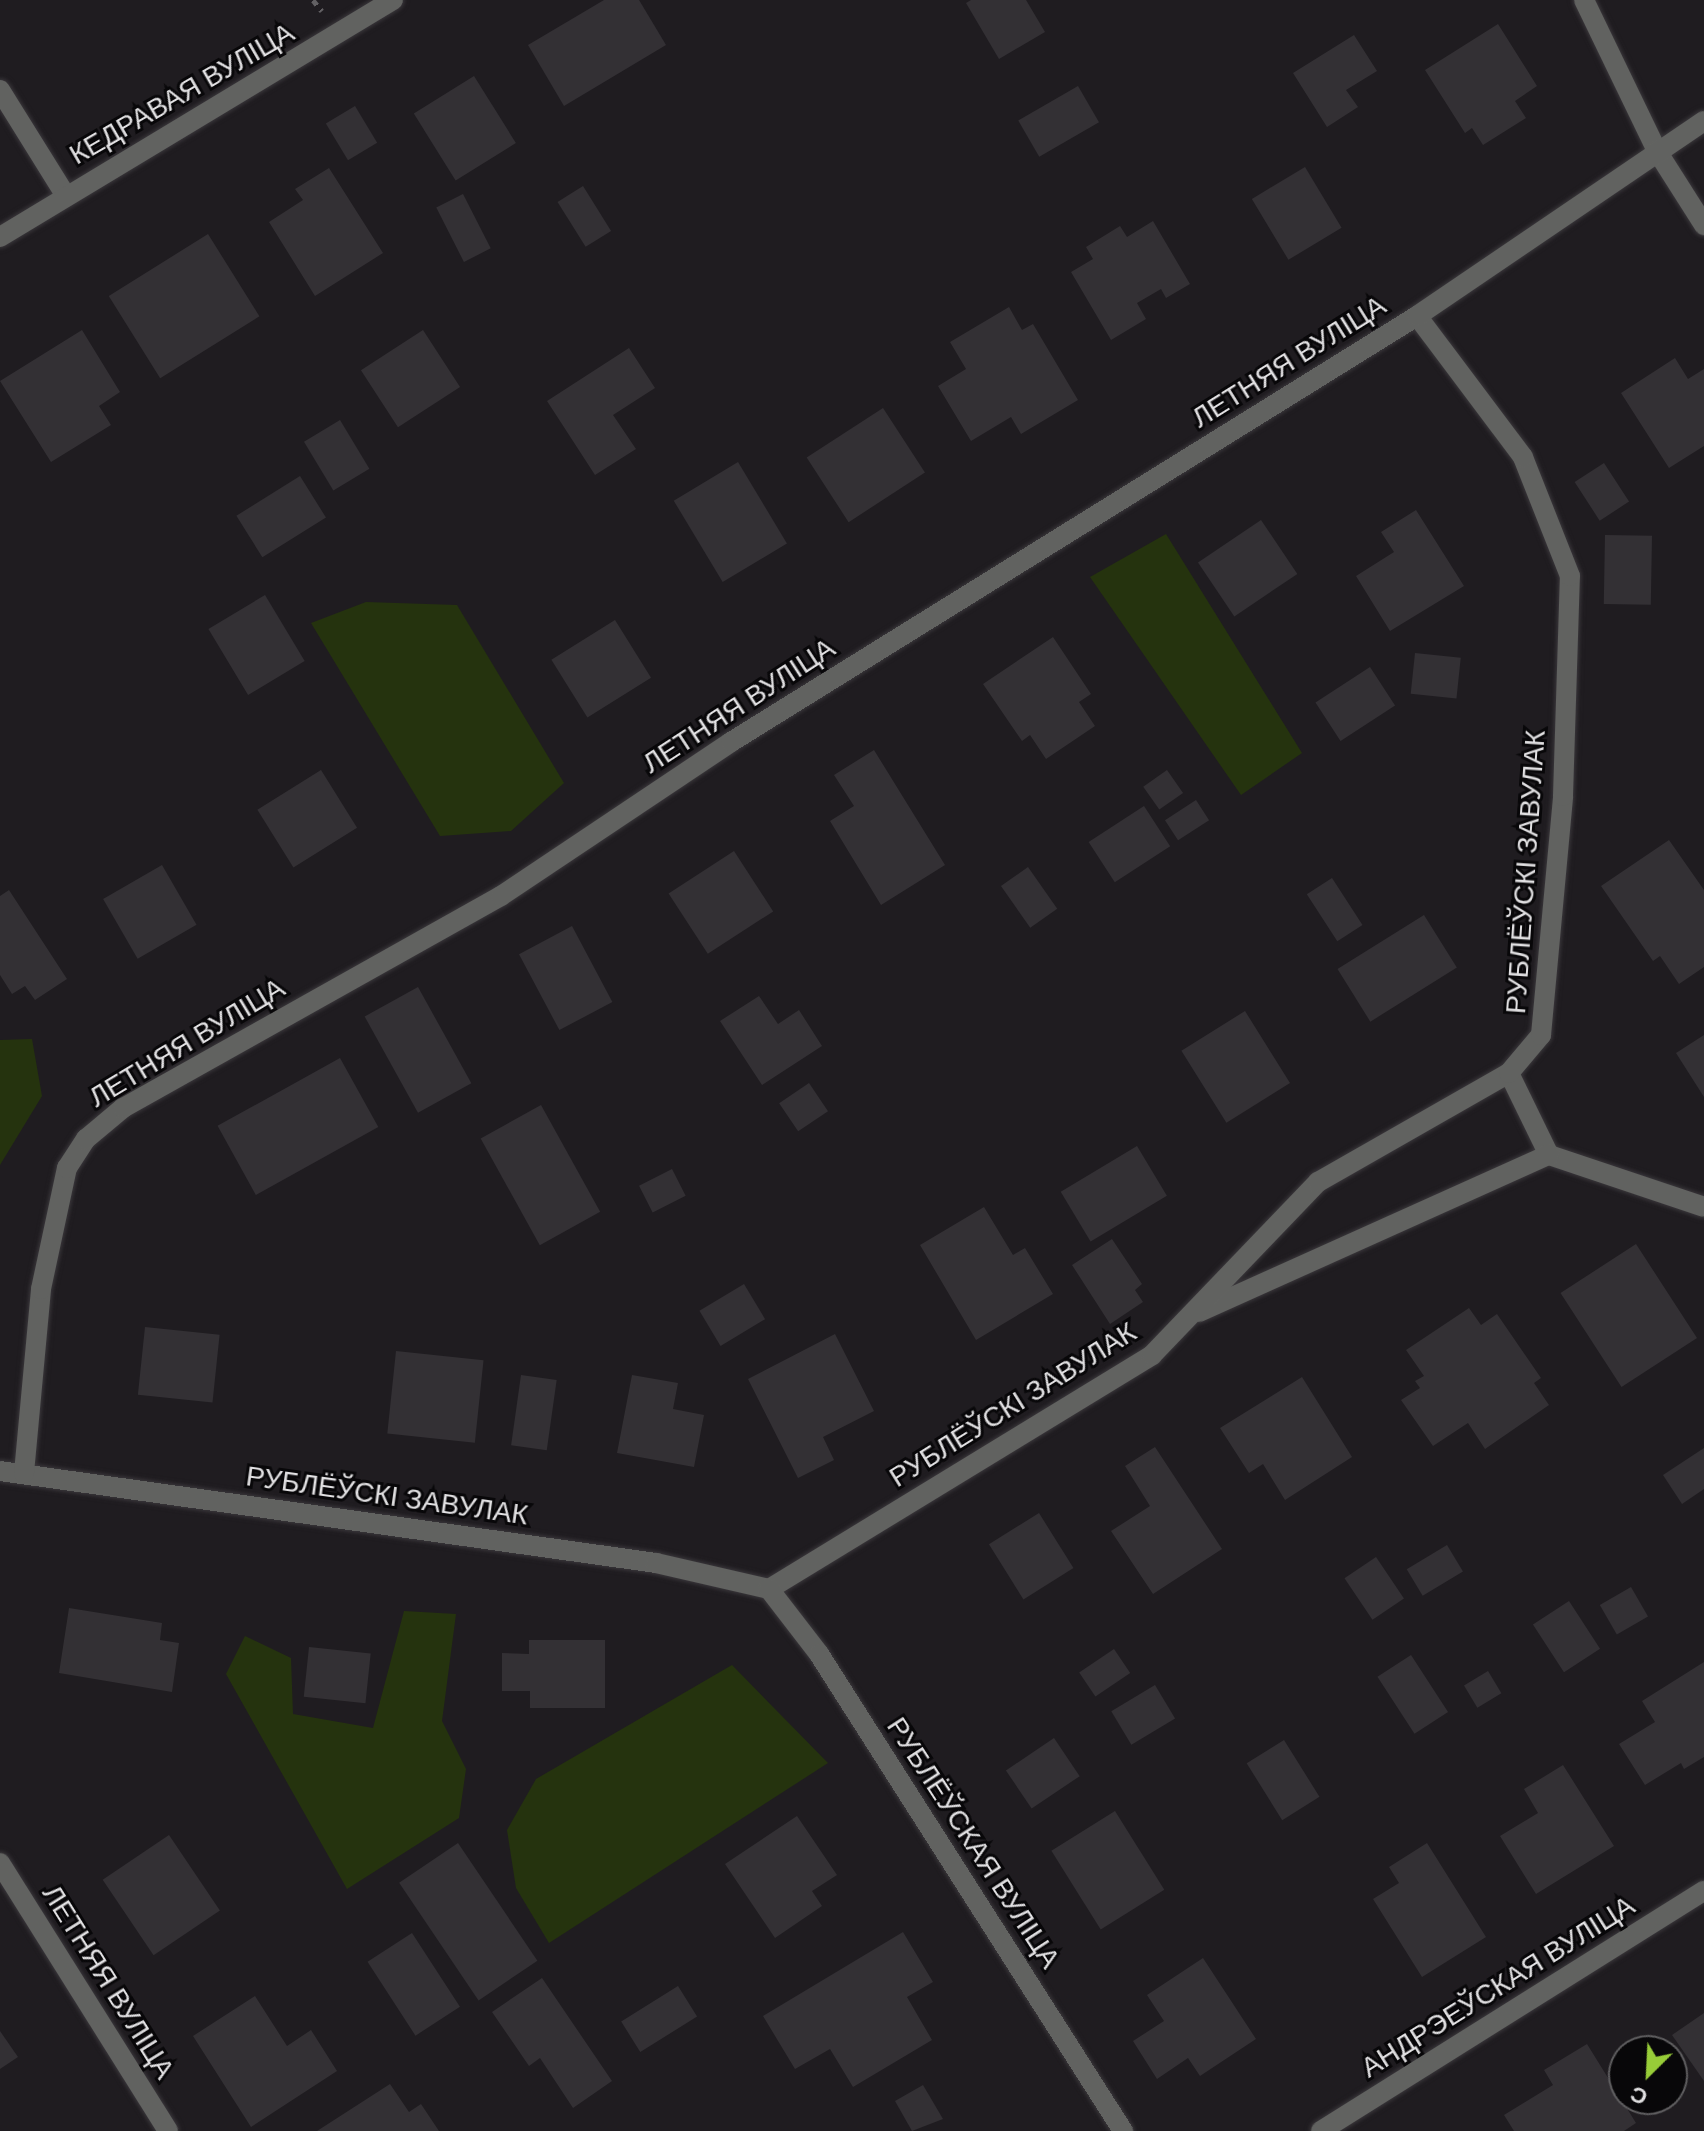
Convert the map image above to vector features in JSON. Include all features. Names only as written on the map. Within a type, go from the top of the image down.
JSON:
[{"type":"street","name":"КЕДРАВАЯ ВУЛІЦА","points":[[0,237],[393,0]]},
{"type":"street","points":[[1584,0],[1657,151],[1704,225]]},
{"type":"street","points":[[0,90],[66,196]]},
{"type":"street","name":"ЛЕТНЯЯ ВУЛІЦА","points":[[24,1473],[41,1289],[67,1168],[86,1139],[123,1108],[501,896],[731,742],[1417,316],[1704,121]]},
{"type":"street","name":"РУБЛЁЎСКІ ЗАВУЛАК","points":[[0,1471],[656,1563],[769,1589],[1152,1355],[1318,1182],[1509,1073],[1541,1035],[1563,796],[1570,576],[1523,457],[1417,316]]},
{"type":"street","points":[[1509,1073],[1549,1155]]},
{"type":"street","points":[[1189,1316],[1549,1155],[1704,1207]]},
{"type":"street","name":"РУБЛЁЎСКАЯ ВУЛІЦА","points":[[769,1589],[819,1654],[1123,2131]]},
{"type":"street","name":"ЛЕТНЯЯ ВУЛІЦА","points":[[0,1863],[168,2131]]},
{"type":"street","name":"АНДРЭЕЎСКАЯ ВУЛІЦА","points":[[1321,2131],[1704,1891]]},
{"type":"green space","points":[[1166,534],[1302,753],[1241,795],[1090,577]]},
{"type":"green space","points":[[366,602],[457,605],[564,783],[511,831],[440,836],[311,623]]},
{"type":"green space","points":[[32,1039],[42,1096],[0,1165],[0,1040]]},
{"type":"green space","points":[[404,1611],[456,1614],[442,1721],[466,1769],[459,1818],[347,1889],[226,1674],[245,1636],[291,1658],[293,1714],[373,1728]]},
{"type":"green space","points":[[732,1665],[828,1763],[549,1943],[516,1888],[507,1830],[536,1779]]},
{"type":"building","points":[[604,0],[639,0],[666,45],[564,106],[528,45]]},
{"type":"building","points":[[971,0],[1026,0],[1045,32],[999,59],[966,3]]},
{"type":"building","points":[[1498,24],[1537,86],[1515,101],[1526,118],[1483,145],[1472,128],[1465,133],[1425,70]]},
{"type":"building","points":[[1354,35],[1377,71],[1346,90],[1358,107],[1327,127],[1293,73]]},
{"type":"building","points":[[474,76],[516,143],[456,181],[414,114]]},
{"type":"building","points":[[1078,86],[1099,122],[1039,157],[1018,120]]},
{"type":"building","points":[[355,106],[377,143],[348,160],[326,124]]},
{"type":"building","points":[[1305,167],[1342,228],[1288,260],[1252,199]]},
{"type":"building","points":[[329,168],[383,253],[315,296],[269,222],[303,200],[295,189]]},
{"type":"building","points":[[583,186],[611,231],[586,247],[558,202]]},
{"type":"building","points":[[463,194],[491,248],[464,262],[436,208]]},
{"type":"building","points":[[1153,221],[1190,284],[1166,298],[1161,289],[1137,303],[1146,319],[1111,340],[1071,272],[1093,259],[1086,247],[1120,226],[1127,237]]},
{"type":"building","points":[[208,234],[259,316],[160,378],[109,296]]},
{"type":"building","points":[[1009,307],[1022,330],[1033,324],[1078,400],[1021,434],[1011,417],[971,441],[938,386],[966,369],[950,342]]},
{"type":"building","points":[[82,330],[120,392],[99,406],[111,425],[51,462],[0,381]]},
{"type":"building","points":[[423,330],[460,387],[398,427],[361,370]]},
{"type":"building","points":[[629,348],[655,388],[613,415],[636,449],[595,475],[547,401]]},
{"type":"building","points":[[1675,358],[1688,379],[1704,369],[1704,446],[1669,468],[1621,393]]},
{"type":"building","points":[[883,408],[925,473],[849,522],[807,458]]},
{"type":"building","points":[[340,420],[369,469],[333,490],[304,442]]},
{"type":"building","points":[[738,462],[787,543],[723,582],[674,501]]},
{"type":"building","points":[[1604,463],[1629,502],[1600,521],[1575,482]]},
{"type":"building","points":[[300,476],[326,518],[262,557],[236,516]]},
{"type":"building","points":[[1416,510],[1464,586],[1390,631],[1356,576],[1394,552],[1381,532]]},
{"type":"building","points":[[1261,520],[1297,574],[1234,616],[1198,562]]},
{"type":"building","points":[[1605,535],[1652,536],[1651,605],[1604,604]]},
{"type":"building","points":[[265,595],[305,661],[248,695],[208,629]]},
{"type":"building","points":[[615,620],[651,678],[587,717],[551,660]]},
{"type":"building","points":[[1053,637],[1091,694],[1079,702],[1095,726],[1046,759],[1030,735],[1022,741],[983,684]]},
{"type":"building","points":[[1415,653],[1461,658],[1456,699],[1411,694]]},
{"type":"building","points":[[1370,667],[1395,706],[1341,741],[1315,702]]},
{"type":"building","points":[[874,750],[945,865],[881,905],[830,821],[854,806],[834,775]]},
{"type":"building","points":[[321,770],[357,828],[293,867],[257,810]]},
{"type":"building","points":[[1167,770],[1183,793],[1159,810],[1143,787]]},
{"type":"building","points":[[1196,800],[1209,820],[1178,840],[1165,820]]},
{"type":"building","points":[[1144,806],[1170,846],[1115,882],[1089,842]]},
{"type":"building","points":[[1669,840],[1704,890],[1704,967],[1679,984],[1660,956],[1653,961],[1601,886]]},
{"type":"building","points":[[734,851],[773,911],[708,954],[669,893]]},
{"type":"building","points":[[162,865],[196,925],[138,959],[103,899]]},
{"type":"building","points":[[1028,867],[1057,909],[1030,928],[1001,886]]},
{"type":"building","points":[[1332,878],[1362,925],[1337,941],[1307,894]]},
{"type":"building","points":[[9,890],[67,979],[35,1000],[25,986],[12,994],[0,975],[0,896]]},
{"type":"building","points":[[1424,915],[1457,968],[1370,1022],[1337,969]]},
{"type":"building","points":[[572,926],[612,1002],[559,1030],[519,954]]},
{"type":"building","points":[[418,987],[471,1083],[418,1113],[365,1017]]},
{"type":"building","points":[[759,996],[778,1024],[799,1010],[822,1046],[762,1085],[720,1021]]},
{"type":"building","points":[[1245,1011],[1290,1083],[1226,1123],[1181,1051]]},
{"type":"building","points":[[1704,1035],[1704,1097],[1676,1053]]},
{"type":"building","points":[[340,1058],[378,1127],[256,1195],[218,1126]]},
{"type":"building","points":[[809,1083],[828,1111],[798,1131],[779,1103]]},
{"type":"building","points":[[541,1105],[600,1212],[540,1245],[481,1138]]},
{"type":"building","points":[[1137,1146],[1167,1196],[1091,1242],[1061,1192]]},
{"type":"building","points":[[672,1169],[686,1196],[653,1213],[639,1186]]},
{"type":"building","points":[[984,1207],[1013,1255],[1025,1248],[1053,1294],[976,1340],[920,1245]]},
{"type":"building","points":[[1112,1239],[1142,1284],[1135,1290],[1143,1302],[1110,1324],[1072,1265]]},
{"type":"building","points":[[1636,1244],[1697,1338],[1622,1387],[1561,1293]]},
{"type":"building","points":[[744,1284],[765,1319],[721,1346],[699,1311]]},
{"type":"building","points":[[1469,1308],[1481,1325],[1497,1314],[1541,1378],[1534,1383],[1549,1405],[1485,1449],[1468,1423],[1433,1446],[1401,1400],[1420,1388],[1415,1381],[1424,1376],[1406,1350]]},
{"type":"building","points":[[145,1327],[220,1335],[212,1402],[138,1395]]},
{"type":"building","points":[[835,1334],[874,1411],[823,1437],[834,1460],[798,1478],[748,1379]]},
{"type":"building","points":[[396,1351],[484,1360],[475,1443],[387,1434]]},
{"type":"building","points":[[521,1375],[557,1380],[547,1450],[511,1445]]},
{"type":"building","points":[[632,1375],[678,1383],[673,1409],[704,1415],[694,1467],[617,1453]]},
{"type":"building","points":[[1302,1377],[1352,1457],[1285,1500],[1263,1464],[1249,1473],[1220,1428]]},
{"type":"building","points":[[1155,1447],[1222,1549],[1153,1594],[1111,1531],[1150,1506],[1125,1466]]},
{"type":"building","points":[[1704,1448],[1704,1489],[1682,1504],[1663,1475]]},
{"type":"building","points":[[1039,1513],[1073,1568],[1023,1599],[989,1544]]},
{"type":"building","points":[[1447,1545],[1463,1572],[1423,1596],[1407,1569]]},
{"type":"building","points":[[1376,1557],[1404,1598],[1372,1620],[1344,1578]]},
{"type":"building","points":[[1631,1587],[1648,1616],[1617,1634],[1600,1605]]},
{"type":"building","points":[[1569,1601],[1600,1649],[1564,1672],[1533,1624]]},
{"type":"building","points":[[69,1608],[162,1623],[160,1640],[179,1643],[172,1692],[59,1673]]},
{"type":"building","points":[[529,1640],[605,1640],[605,1708],[530,1708],[530,1691],[502,1691],[502,1653],[529,1654]]},
{"type":"building","points":[[309,1647],[371,1653],[365,1703],[304,1697]]},
{"type":"building","points":[[1114,1649],[1130,1673],[1095,1697],[1079,1672]]},
{"type":"building","points":[[1411,1655],[1448,1712],[1414,1734],[1377,1677]]},
{"type":"building","points":[[1704,1662],[1704,1757],[1684,1769],[1681,1763],[1645,1785],[1619,1744],[1655,1722],[1642,1701]]},
{"type":"building","points":[[1488,1671],[1501,1693],[1477,1708],[1464,1685]]},
{"type":"building","points":[[1155,1685],[1175,1718],[1131,1745],[1111,1711]]},
{"type":"building","points":[[1054,1738],[1080,1776],[1032,1809],[1006,1770]]},
{"type":"building","points":[[1284,1740],[1320,1797],[1282,1820],[1247,1763]]},
{"type":"building","points":[[1563,1765],[1614,1846],[1536,1894],[1500,1836],[1538,1813],[1524,1789]]},
{"type":"building","points":[[1115,1811],[1164,1890],[1101,1930],[1051,1851]]},
{"type":"building","points":[[797,1816],[837,1875],[812,1891],[822,1906],[775,1938],[725,1864]]},
{"type":"building","points":[[169,1835],[220,1910],[154,1955],[103,1880]]},
{"type":"building","points":[[458,1843],[537,1961],[479,2000],[399,1883]]},
{"type":"building","points":[[1427,1843],[1486,1937],[1422,1977],[1373,1899],[1399,1883],[1389,1867]]},
{"type":"building","points":[[903,1932],[933,1982],[907,1997],[932,2040],[853,2087],[830,2049],[795,2069],[763,2016]]},
{"type":"building","points":[[412,1933],[460,2007],[415,2036],[368,1962]]},
{"type":"building","points":[[1203,1958],[1256,2039],[1200,2076],[1188,2058],[1157,2079],[1133,2041],[1164,2021],[1147,1995]]},
{"type":"building","points":[[542,1978],[612,2081],[573,2108],[540,2058],[529,2066],[492,2012]]},
{"type":"building","points":[[678,1986],[697,2017],[640,2052],[621,2022]]},
{"type":"building","points":[[255,1996],[287,2046],[311,2030],[337,2071],[251,2127],[193,2036]]},
{"type":"building","points":[[1704,2013],[1704,2081],[1688,2058],[1688,2035],[1672,2035]]},
{"type":"building","points":[[0,2031],[18,2057],[0,2069]]},
{"type":"building","points":[[1587,2044],[1608,2078],[1608,2115],[1631,2115],[1636,2123],[1624,2131],[1514,2131],[1504,2115],[1553,2085],[1544,2070]]},
{"type":"building","points":[[390,2084],[409,2112],[421,2104],[439,2131],[317,2131]]},
{"type":"building","points":[[923,2085],[943,2119],[912,2131],[895,2101]]}]
